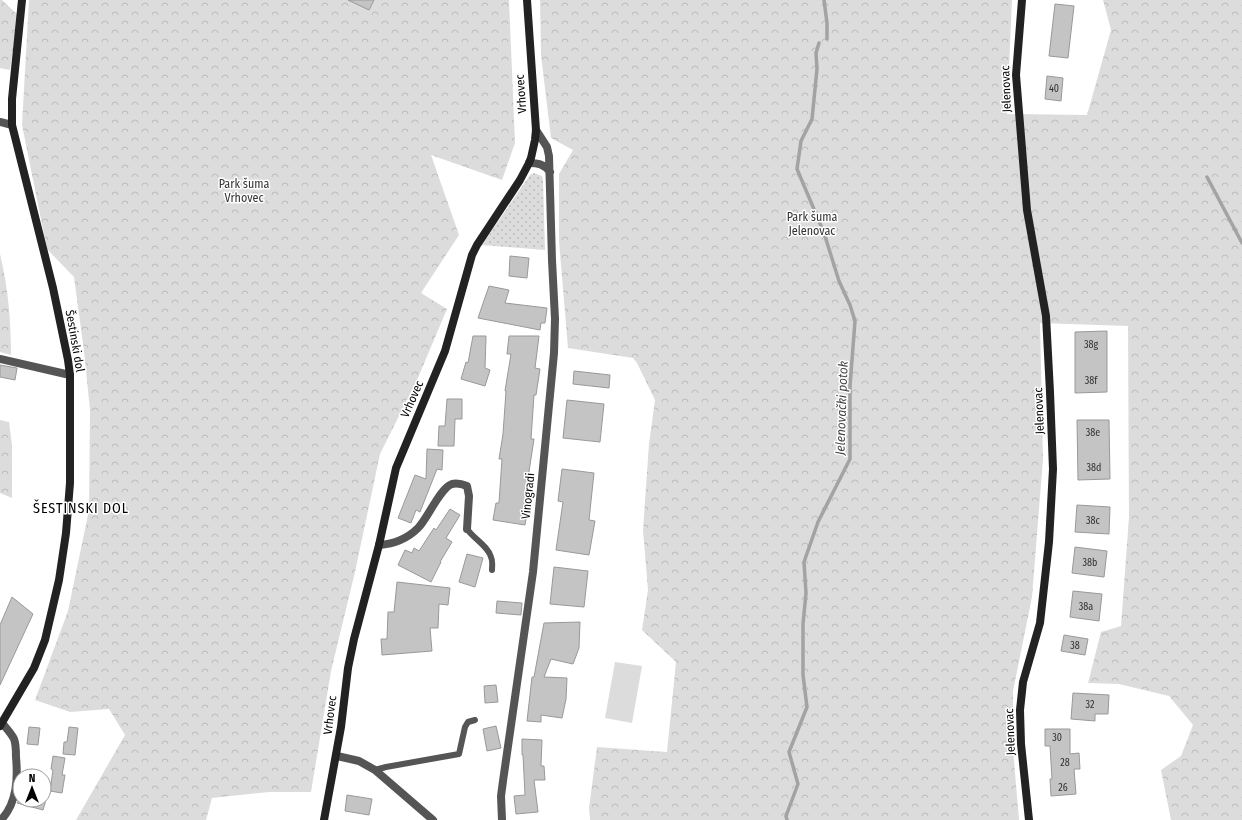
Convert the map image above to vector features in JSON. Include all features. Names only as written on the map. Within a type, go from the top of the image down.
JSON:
[{"type":"street","name":"Šestinski dol","points":[[1,725],[34,668],[50,619],[59,580],[66,533],[70,483],[70,376],[68,360],[53,288],[12,125],[12,99],[22,0]]},
{"type":"street","name":"Vrhovec","points":[[324,820],[336,756],[348,668],[354,639],[379,545],[396,468],[445,351],[472,255],[477,244],[520,180],[531,158],[536,130],[527,0]]},
{"type":"street","name":"Jelenovac","points":[[1022,0],[1016,75],[1027,210],[1046,316],[1053,469],[1049,542],[1040,623],[1023,682],[1020,710],[1021,744],[1029,820]]},
{"type":"street","points":[[0,122],[12,125]]},
{"type":"street","name":"Vinogradi","points":[[502,820],[502,781],[533,572],[554,353],[555,319],[549,156],[547,147],[536,130]]},
{"type":"street","points":[[529,163],[543,165],[550,172]]},
{"type":"street","points":[[0,359],[70,376]]},
{"type":"street","points":[[379,545],[392,544],[408,536],[418,528],[444,490],[451,484],[460,483],[467,486],[469,496],[467,530]]},
{"type":"street","points":[[1,725],[14,739],[16,746],[17,771],[13,802],[6,815],[1,820]]},
{"type":"street","points":[[336,756],[359,761],[375,770],[433,820]]},
{"type":"lane","points":[[467,530],[487,549],[492,557],[492,570]]},
{"type":"lane","points":[[375,770],[459,754],[465,727],[468,722],[474,720]]},
{"type":"green space","points":[[0,0],[2,0],[18,15],[10,70],[0,68]]},
{"type":"green space","name":"Park šuma Vrhovec","points":[[29,0],[509,0],[515,143],[502,180],[431,155],[459,235],[421,293],[447,309],[417,380],[380,454],[355,572],[331,671],[311,792],[269,792],[212,798],[206,820],[76,820],[125,735],[109,709],[70,712],[35,700],[68,611],[89,510],[90,410],[74,277],[47,249],[22,125]]},
{"type":"green space","name":"Park šuma Jelenovac","points":[[540,0],[1012,0],[1007,114],[1087,115],[1111,30],[1103,0],[1242,0],[1242,820],[1171,820],[1161,770],[1181,756],[1193,725],[1169,696],[1119,684],[1088,683],[1101,632],[1121,626],[1129,517],[1128,326],[1040,323],[1043,459],[1032,597],[1013,691],[1013,749],[1019,820],[590,820],[589,808],[597,747],[667,752],[676,662],[642,630],[648,590],[643,530],[649,444],[655,400],[637,363],[633,358],[568,348],[559,241],[559,174],[573,150],[551,138],[541,55]]},
{"type":"green space","points":[[534,173],[542,176],[543,180],[545,250],[482,245],[530,175]]},
{"type":"green space","points":[[0,254],[8,304],[11,355],[0,352]]},
{"type":"green space","points":[[0,420],[9,422],[12,445],[12,498],[0,493]]},
{"type":"green space","points":[[615,662],[642,666],[632,723],[605,718]]},
{"type":"building","points":[[348,0],[374,0],[369,10]]},
{"type":"building","points":[[1055,4],[1074,6],[1068,58],[1049,56]]},
{"type":"building","points":[[1047,76],[1063,78],[1061,101],[1045,99]]},
{"type":"building","points":[[510,256],[529,258],[527,278],[509,276]]},
{"type":"building","points":[[489,286],[509,290],[505,303],[547,308],[545,323],[541,323],[540,330],[478,318]]},
{"type":"building","points":[[1107,331],[1107,392],[1075,393],[1075,332]]},
{"type":"building","points":[[473,336],[486,336],[485,368],[490,370],[485,386],[461,379],[466,362],[468,363]]},
{"type":"building","points":[[509,336],[539,336],[535,368],[540,369],[536,395],[534,395],[531,439],[534,439],[528,478],[526,507],[528,507],[525,525],[493,520],[496,503],[499,503],[502,459],[499,459],[503,434],[505,391],[511,354],[507,354]]},
{"type":"building","points":[[0,365],[17,368],[15,380],[0,377]]},
{"type":"building","points":[[574,371],[610,375],[609,388],[573,384]]},
{"type":"building","points":[[447,399],[462,399],[462,419],[455,419],[454,446],[438,446],[439,426],[445,426]]},
{"type":"building","points":[[567,400],[604,404],[600,442],[563,438]]},
{"type":"building","points":[[1077,420],[1109,420],[1110,479],[1078,480]]},
{"type":"building","points":[[427,449],[443,450],[442,470],[437,469],[420,512],[416,510],[411,523],[398,518],[415,475],[426,479]]},
{"type":"building","points":[[562,469],[594,473],[589,520],[595,521],[589,555],[556,550],[563,502],[558,501]]},
{"type":"building","points":[[1077,505],[1110,507],[1109,534],[1075,532]]},
{"type":"building","points":[[450,509],[460,515],[446,538],[452,542],[440,562],[431,582],[398,565],[405,550],[412,553],[414,548],[419,551],[434,528],[436,530]]},
{"type":"building","points":[[1075,547],[1107,551],[1104,577],[1072,573]]},
{"type":"building","points":[[467,554],[483,558],[475,587],[459,582]]},
{"type":"building","points":[[554,567],[588,571],[584,607],[550,604]]},
{"type":"building","points":[[397,582],[450,588],[448,605],[439,604],[438,628],[430,628],[432,651],[382,655],[381,639],[387,639],[388,612],[394,612]]},
{"type":"building","points":[[1073,591],[1102,594],[1099,621],[1070,617]]},
{"type":"building","points":[[12,597],[33,614],[0,685],[0,625]]},
{"type":"building","points":[[497,601],[522,603],[521,615],[496,613]]},
{"type":"building","points":[[580,622],[579,648],[573,664],[551,659],[544,677],[567,678],[566,699],[562,718],[541,715],[541,722],[527,721],[532,677],[534,677],[544,623]]},
{"type":"building","points":[[1064,635],[1088,639],[1085,655],[1061,651]]},
{"type":"building","points":[[496,685],[498,702],[485,703],[484,686]]},
{"type":"building","points":[[1073,693],[1109,695],[1108,714],[1095,714],[1095,721],[1071,719]]},
{"type":"building","points":[[496,726],[501,748],[487,751],[483,729]]},
{"type":"building","points":[[29,727],[40,728],[38,745],[27,744]]},
{"type":"building","points":[[69,727],[78,728],[75,755],[63,754],[64,742],[67,742]]},
{"type":"building","points":[[1045,729],[1070,729],[1070,754],[1079,753],[1080,769],[1074,769],[1076,794],[1051,796],[1050,779],[1052,779],[1050,746],[1045,746]]},
{"type":"building","points":[[522,739],[542,740],[541,766],[544,766],[545,780],[534,780],[538,812],[516,814],[514,796],[525,795]]},
{"type":"building","points":[[53,756],[65,758],[62,775],[65,775],[62,793],[52,791],[53,770],[51,768]]},
{"type":"building","points":[[347,795],[372,799],[369,815],[345,811]]},
{"type":"waterway","name":"Jelenovački potok","points":[[824,0],[827,23],[827,39]]},
{"type":"waterway","name":"Jelenovački potok","points":[[787,820],[786,816],[798,784],[789,752],[807,707],[803,675],[803,624],[806,593],[804,562],[818,522],[850,459],[850,386],[855,321],[850,305],[839,281],[824,233],[797,169],[801,141],[812,119],[817,69],[816,53],[819,43]]},
{"type":"waterway","points":[[1207,177],[1242,243]]},
{"type":"district","name":"ŠESTINSKI DOL","points":[[81,508]]}]
